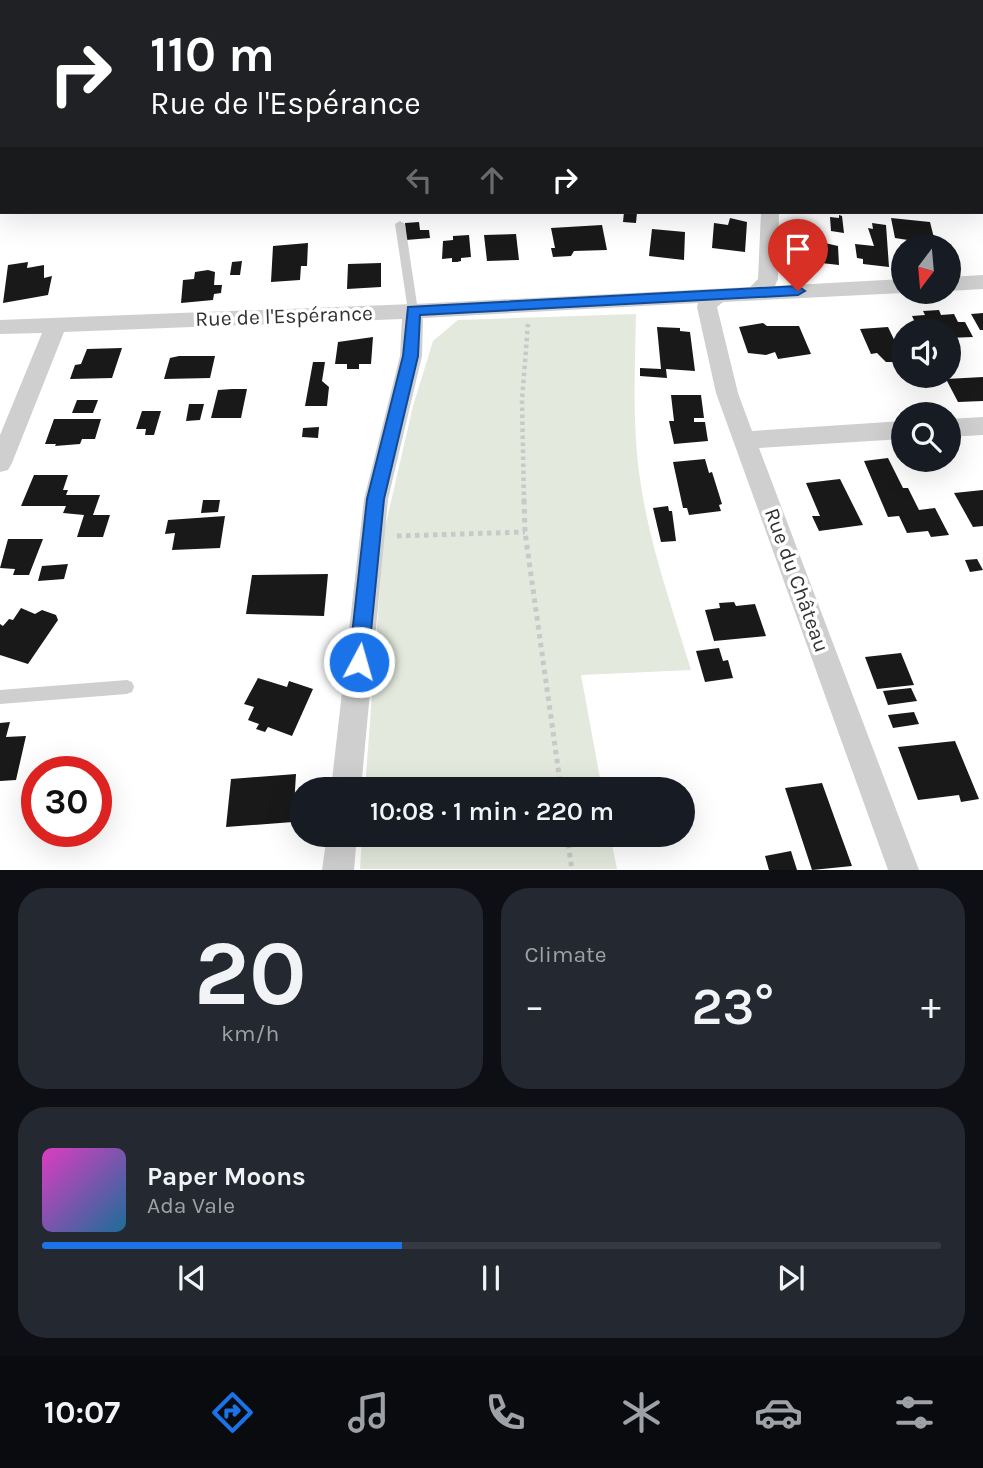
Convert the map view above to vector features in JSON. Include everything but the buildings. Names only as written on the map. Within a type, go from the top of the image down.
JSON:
[{"type":"street","points":[[757,292],[764,288],[768,279],[770,214]]},
{"type":"street","points":[[961,283],[983,282]]},
{"type":"street","name":"Rue de l'Espérance","points":[[0,327],[413,311],[891,286]]},
{"type":"street","name":"Rue du Château","points":[[722,294],[710,300],[707,306],[727,393],[904,870]]},
{"type":"street","points":[[347,777],[376,499],[411,356],[413,311]]},
{"type":"street","points":[[0,463],[56,325]]},
{"type":"street","points":[[961,427],[983,426]]},
{"type":"street","points":[[744,440],[891,431]]},
{"type":"street","points":[[338,870],[341,847]]},
{"type":"lane","points":[[400,224],[413,311]]},
{"type":"lane","points":[[0,697],[127,687]]},
{"type":"path","points":[[526,304],[528,321],[522,400],[526,532],[559,777]]},
{"type":"path","points":[[372,536],[526,532]]},
{"type":"path","points":[[569,847],[572,870]]},
{"type":"shaded area","points":[[636,314],[635,417],[640,479],[655,551],[691,670],[581,675],[600,777],[366,777],[384,532],[413,406],[433,341],[458,320]]},
{"type":"shaded area","points":[[361,847],[612,847],[617,869],[360,869]]},
{"type":"route","points":[[359,662],[376,499],[411,356],[413,311],[798,291]]}]
